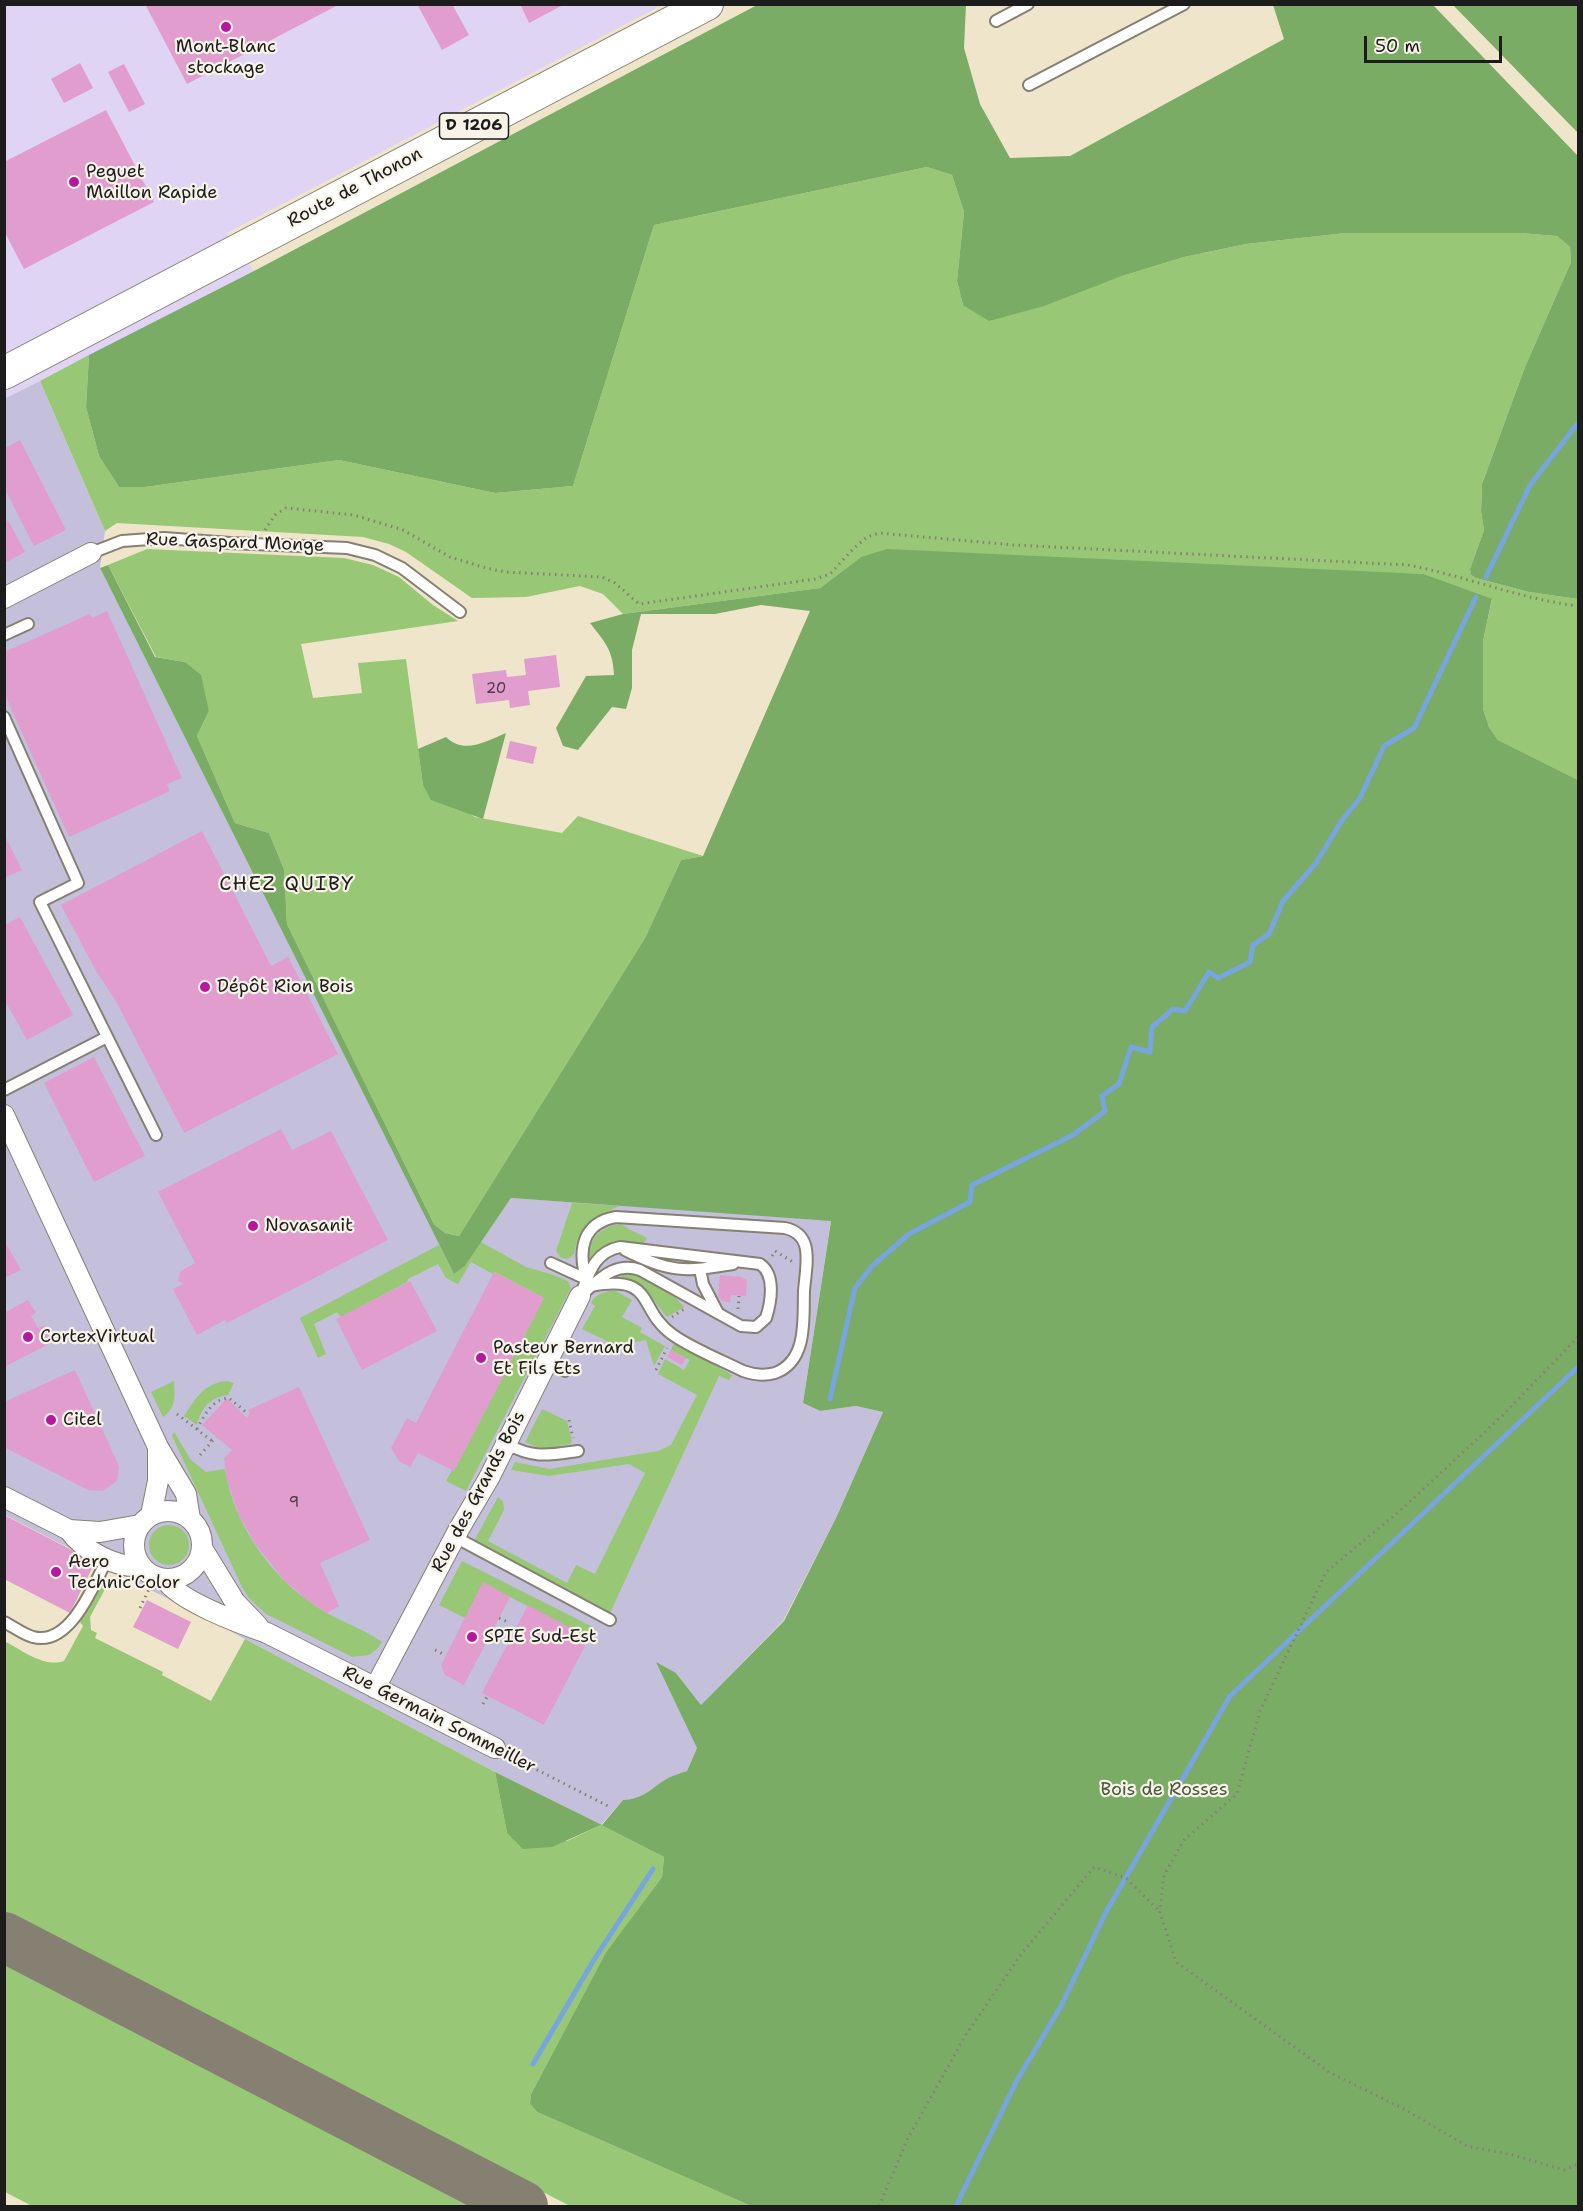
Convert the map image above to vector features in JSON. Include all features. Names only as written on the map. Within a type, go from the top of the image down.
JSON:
[{"type":"main road","name":"Route de Thonon","points":[[4,373],[707,4]]},
{"type":"street","name":"Rue Gaspard Monge","points":[[4,598],[92,554]]},
{"type":"street","name":"Rue Germain Sommeiller","points":[[4,1115],[158,1447],[186,1494],[190,1519],[198,1529],[202,1548],[235,1602],[249,1619],[267,1633]]},
{"type":"street","name":"Rue des Grands Bois","points":[[375,1688],[507,1444],[556,1367],[586,1287]]},
{"type":"street","name":"Rue Germain Sommeiller","points":[[158,1447],[159,1473],[146,1520],[135,1536],[134,1549],[154,1574],[178,1593],[231,1619],[267,1633],[495,1748]]},
{"type":"street","points":[[4,1497],[69,1530],[100,1532],[171,1511],[190,1519]]},
{"type":"street","points":[[69,1530],[103,1566],[121,1565],[178,1578],[190,1571],[198,1561],[202,1548]]},
{"type":"lane","points":[[996,21],[1028,4]]},
{"type":"lane","points":[[1029,85],[1184,4]]},
{"type":"lane","name":"Rue Gaspard Monge","points":[[92,554],[114,543],[164,538],[346,548],[375,555],[414,575],[460,612]]},
{"type":"lane","points":[[4,635],[28,624]]},
{"type":"lane","points":[[4,717],[78,883],[40,902],[156,1135]]},
{"type":"lane","points":[[4,1090],[107,1037]]},
{"type":"lane","points":[[551,1263],[586,1287],[617,1283],[639,1292],[661,1323],[673,1335],[748,1373],[771,1374],[788,1365],[796,1356],[801,1342],[805,1246],[800,1236],[784,1228],[610,1218],[593,1228],[584,1244],[581,1257],[586,1287]]},
{"type":"lane","points":[[620,1247],[657,1265],[685,1270],[749,1261]]},
{"type":"lane","points":[[620,1247],[749,1261],[763,1266],[770,1275],[766,1318],[756,1327],[746,1328],[636,1268],[626,1267],[610,1272],[586,1287],[598,1258],[605,1252],[620,1247]]},
{"type":"lane","points":[[700,1269],[703,1284],[718,1313]]},
{"type":"lane","points":[[507,1444],[520,1452],[537,1456],[578,1451]]},
{"type":"lane","points":[[455,1537],[610,1620]]},
{"type":"lane","points":[[103,1566],[109,1581]]},
{"type":"lane","points":[[4,1622],[32,1637],[45,1638],[57,1635],[76,1616],[103,1566]]},
{"type":"path","points":[[263,544],[270,521],[286,508],[354,515],[403,530],[450,558],[486,568],[505,572],[602,577],[615,583],[639,604],[815,579],[830,574],[867,537],[879,533],[1014,545],[1408,565],[1441,571],[1483,586],[1526,597],[1578,606]]},
{"type":"path","points":[[778,1253],[784,1257]]},
{"type":"path","points":[[674,1316],[685,1309]]},
{"type":"path","points":[[656,1370],[673,1335]]},
{"type":"path","points":[[1578,1337],[1502,1416],[1402,1509],[1326,1572],[1260,1711],[1237,1794],[1184,1840],[1164,1875],[1160,1912],[1176,1962],[1329,2072],[1404,2109],[1467,2146],[1513,2155],[1564,2170],[1578,2164]]},
{"type":"path","points":[[197,1429],[208,1410],[224,1398],[229,1398],[247,1413]]},
{"type":"path","points":[[177,1414],[213,1441]]},
{"type":"path","points":[[569,1420],[573,1437]]},
{"type":"path","points":[[201,1455],[216,1437]]},
{"type":"path","points":[[140,1608],[154,1574]]},
{"type":"path","points":[[499,1618],[508,1623]]},
{"type":"path","points":[[435,1650],[445,1655]]},
{"type":"path","points":[[483,1704],[488,1695]]},
{"type":"path","name":"Rue Germain Sommeiller","points":[[495,1748],[610,1807]]},
{"type":"path","points":[[879,2206],[908,2138],[967,2033],[1022,1953],[1094,1867],[1126,1878],[1160,1912]]},
{"type":"shaded area","points":[[5,5],[662,5],[227,233],[254,271],[5,399]]},
{"type":"shaded area","points":[[40,381],[105,531],[100,568],[454,1273],[465,1266],[511,1198],[831,1220],[803,1403],[820,1411],[856,1406],[883,1412],[836,1518],[783,1621],[701,1705],[676,1673],[697,1748],[687,1771],[671,1777],[633,1800],[623,1800],[601,1825],[495,1772],[211,1621],[5,1515],[4,399]]},
{"type":"green space","points":[[759,4],[966,5],[964,48],[980,104],[1010,158],[1070,156],[1284,39],[1273,5],[1433,5],[1578,156],[1578,599],[1529,592],[1476,578],[1471,575],[1470,569],[1484,530],[1481,512],[1482,484],[1525,367],[1571,262],[1570,247],[1557,236],[1520,233],[1346,233],[1246,244],[1184,257],[1119,277],[1044,306],[989,321],[963,305],[957,281],[964,212],[952,175],[927,167],[654,225],[573,486],[495,493],[339,460],[145,487],[119,487],[99,456],[86,407],[89,355],[254,271]]},
{"type":"green space","points":[[1453,5],[1578,5],[1578,133]]},
{"type":"green space","points":[[927,167],[952,175],[964,212],[957,281],[963,305],[1119,277],[1184,257],[1246,244],[1346,233],[1520,233],[1557,236],[1570,247],[1571,262],[1525,367],[1482,484],[1481,512],[1484,530],[1470,569],[1471,575],[1476,578],[1529,592],[1578,599],[1578,780],[1498,740],[1489,727],[1483,709],[1483,641],[1492,600],[1424,574],[861,557],[820,588],[623,614],[603,594],[580,586],[526,597],[472,598],[406,552],[389,544],[363,537],[117,523],[105,531],[40,381],[89,355],[86,407],[99,456],[119,487],[145,487],[339,460],[495,493],[573,486],[654,225]]},
{"type":"green space","points":[[147,549],[344,558],[373,565],[399,577],[433,605],[458,621],[301,644],[313,698],[362,693],[358,663],[406,659],[423,785],[475,817],[562,833],[578,816],[703,856],[681,860],[645,938],[459,1236],[445,1233],[434,1224],[287,924],[284,869],[269,833],[235,823],[197,736],[209,711],[185,662],[156,657],[108,565]]},
{"type":"green space","name":"Bois de Rosses","points":[[887,549],[1424,574],[1492,599],[1483,641],[1483,709],[1489,727],[1498,740],[1578,780],[1578,2206],[751,2206],[537,2112],[530,2104],[531,2094],[606,1952],[662,1877],[664,1857],[601,1825],[552,1847],[523,1849],[507,1833],[495,1772],[602,1825],[623,1800],[636,1798],[668,1778],[687,1771],[697,1748],[656,1662],[676,1673],[701,1705],[784,1621],[836,1518],[883,1412],[856,1406],[820,1411],[803,1403],[831,1221],[511,1198],[465,1266],[454,1274],[100,568],[108,565],[155,657],[185,662],[201,675],[209,711],[197,736],[235,823],[269,833],[284,869],[287,924],[434,1224],[445,1233],[459,1236],[645,938],[681,860],[703,856],[810,611],[761,605],[715,614],[641,614],[632,650],[632,688],[626,709],[612,707],[578,750],[563,746],[556,728],[586,676],[614,675],[612,659],[607,647],[590,623],[623,614],[820,588],[861,557]]},
{"type":"green space","points":[[506,733],[483,819],[431,800],[423,785],[418,749],[446,737],[460,745],[468,746],[483,743]]},
{"type":"green space","points":[[572,1203],[619,1206],[602,1215],[584,1229],[574,1254],[568,1259],[561,1258],[556,1251]]},
{"type":"green space","points":[[621,1224],[647,1238],[643,1244],[613,1244],[601,1249],[588,1260],[590,1246],[597,1235],[607,1228]]},
{"type":"green space","points":[[481,1242],[526,1267],[568,1281],[571,1288],[466,1491],[446,1481],[452,1470],[454,1471],[544,1298],[471,1262],[458,1284],[446,1278],[438,1264],[341,1317],[337,1312],[314,1324],[326,1354],[318,1358],[300,1318],[439,1245],[454,1274],[465,1266]]},
{"type":"green space","points":[[629,1274],[645,1278],[660,1286],[684,1307],[667,1317],[648,1293],[635,1282],[620,1277]]},
{"type":"green space","points":[[616,1291],[632,1300],[622,1317],[642,1328],[640,1332],[665,1346],[654,1366],[646,1340],[617,1346],[582,1329],[595,1306],[591,1303],[595,1297],[605,1292]]},
{"type":"green space","points":[[675,1341],[732,1375],[729,1380],[719,1376],[610,1613],[474,1541],[498,1497],[503,1501],[504,1510],[488,1541],[567,1583],[576,1565],[595,1574],[645,1473],[629,1464],[549,1476],[511,1470],[515,1462],[549,1469],[658,1451],[671,1445],[697,1395],[658,1374],[665,1359],[684,1370],[690,1360],[671,1350]]},
{"type":"green space","points":[[174,1381],[172,1406],[163,1417],[151,1392]]},
{"type":"green space","points":[[227,1381],[234,1383],[228,1395],[211,1401],[201,1414],[197,1425],[184,1416],[206,1388]]},
{"type":"green space","points":[[542,1409],[567,1421],[572,1441],[570,1444],[541,1449],[525,1442]]},
{"type":"green space","points":[[174,1432],[191,1460],[206,1472],[225,1469],[237,1512],[259,1551],[273,1569],[306,1600],[382,1642],[378,1648],[369,1655],[352,1657],[266,1614],[249,1598],[172,1436]]},
{"type":"green space","points":[[169,1525],[177,1526],[183,1531],[188,1537],[188,1553],[183,1559],[177,1564],[169,1565],[161,1564],[155,1559],[150,1553],[149,1545],[150,1537],[155,1531],[161,1526]]},
{"type":"green space","points":[[462,1561],[595,1628],[589,1638],[483,1583],[465,1618],[439,1605]]},
{"type":"green space","points":[[100,1581],[105,1584],[104,1591],[90,1617],[91,1630],[97,1633],[95,1638],[163,1672],[162,1675],[211,1701],[245,1639],[495,1772],[507,1833],[567,1841],[601,1825],[664,1857],[662,1877],[606,1952],[531,2094],[530,2104],[537,2112],[751,2206],[570,2206],[5,1914],[4,1641],[41,1660],[56,1663],[64,1661],[83,1626],[80,1622]]},
{"type":"green space","points":[[4,1963],[472,2206],[32,2206],[5,2192]]},
{"type":"building","name":"Mont-Blanc stockage","points":[[145,4],[340,4],[187,84]]},
{"type":"building","points":[[417,4],[452,4],[469,35],[442,50]]},
{"type":"building","points":[[520,4],[565,4],[529,23]]},
{"type":"building","points":[[80,63],[93,88],[64,103],[51,79]]},
{"type":"building","points":[[124,64],[145,104],[129,112],[108,72]]},
{"type":"building","name":"Peguet Maillon Rapide","points":[[106,110],[154,202],[24,269],[4,231],[4,162]]},
{"type":"building","points":[[20,440],[66,530],[34,546],[5,489],[5,448]]},
{"type":"building","points":[[8,520],[25,552],[5,563],[5,522]]},
{"type":"building","points":[[107,611],[182,778],[167,784],[170,791],[69,837],[4,693],[4,652],[90,614],[92,618]]},
{"type":"building","points":[[556,655],[560,687],[528,691],[530,705],[510,708],[509,700],[476,704],[472,674],[506,670],[507,677],[526,675],[524,659]]},
{"type":"building","points":[[510,741],[537,747],[533,764],[506,758]]},
{"type":"building","name":"Dépôt Rion Bois","points":[[202,831],[271,966],[288,957],[338,1054],[184,1133],[117,1003],[96,971],[61,905]]},
{"type":"building","points":[[4,834],[22,870],[4,878]]},
{"type":"building","points":[[20,917],[73,1015],[27,1040],[4,999],[4,925]]},
{"type":"building","points":[[94,1057],[145,1156],[94,1182],[44,1083]]},
{"type":"building","name":"Novasanit","points":[[281,1129],[292,1150],[331,1131],[388,1240],[227,1323],[225,1320],[197,1335],[173,1289],[183,1284],[178,1280],[181,1271],[195,1263],[158,1192]]},
{"type":"building","points":[[4,1240],[21,1270],[4,1278]]},
{"type":"building","name":"Pasteur Bernard Et Fils Ets","points":[[494,1272],[544,1298],[454,1471],[418,1453],[410,1467],[399,1461],[391,1448],[407,1418],[416,1423]]},
{"type":"building","points":[[720,1275],[741,1277],[747,1280],[746,1296],[731,1295],[730,1302],[722,1301],[718,1295]]},
{"type":"building","points":[[410,1281],[437,1331],[362,1370],[336,1319]]},
{"type":"building","name":"CortexVirtual","points":[[28,1300],[36,1313],[31,1316],[38,1328],[44,1325],[53,1342],[4,1367],[4,1313]]},
{"type":"building","points":[[671,1350],[686,1358],[682,1365],[667,1357]]},
{"type":"building","name":"Citel","points":[[75,1370],[119,1466],[117,1481],[103,1491],[88,1490],[4,1447],[4,1402]]},
{"type":"building","points":[[299,1387],[370,1540],[320,1563],[339,1606],[327,1613],[307,1600],[284,1580],[255,1544],[239,1515],[227,1480],[224,1458],[232,1450],[202,1425],[227,1398],[247,1418],[250,1413],[248,1410]]},
{"type":"building","points":[[4,1515],[95,1562],[70,1613],[4,1579]]},
{"type":"building","name":"SPIE Sud-Est","points":[[483,1582],[510,1597],[464,1685],[445,1675],[441,1665]]},
{"type":"building","points":[[147,1600],[191,1622],[178,1649],[133,1627]]},
{"type":"building","points":[[528,1605],[589,1638],[544,1725],[482,1693]]},
{"type":"waterway","points":[[1486,577],[1530,485],[1578,423]]},
{"type":"waterway","points":[[830,1399],[855,1288],[872,1266],[909,1234],[970,1202],[972,1185],[1073,1135],[1105,1111],[1102,1096],[1119,1084],[1131,1047],[1150,1052],[1152,1027],[1173,1009],[1185,1011],[1209,972],[1218,978],[1250,962],[1253,945],[1269,934],[1283,901],[1316,863],[1342,820],[1360,798],[1384,746],[1414,728],[1476,597]]},
{"type":"waterway","points":[[956,2206],[1016,2082],[1061,2006],[1106,1912],[1230,1696],[1578,1367]]},
{"type":"waterway","points":[[533,2064],[592,1963],[653,1869]]},
{"type":"taxiway","points":[[4,1937],[523,2206]]},
{"type":"place","name":"Mont-Blanc stockage","points":[[226,27]]},
{"type":"place","name":"Peguet Maillon Rapide","points":[[74,182]]},
{"type":"place","name":"Dépôt Rion Bois","points":[[205,987]]},
{"type":"place","name":"Novasanit","points":[[253,1226]]},
{"type":"place","name":"CortexVirtual","points":[[28,1337]]},
{"type":"place","name":"Pasteur Bernard Et Fils Ets","points":[[481,1358]]},
{"type":"place","name":"Citel","points":[[51,1420]]},
{"type":"place","name":"Aero Technic'Color","points":[[56,1572]]},
{"type":"place","name":"SPIE Sud-Est","points":[[472,1637]]},
{"type":"district","name":"CHEZ QUIBY","points":[[287,885]]}]
